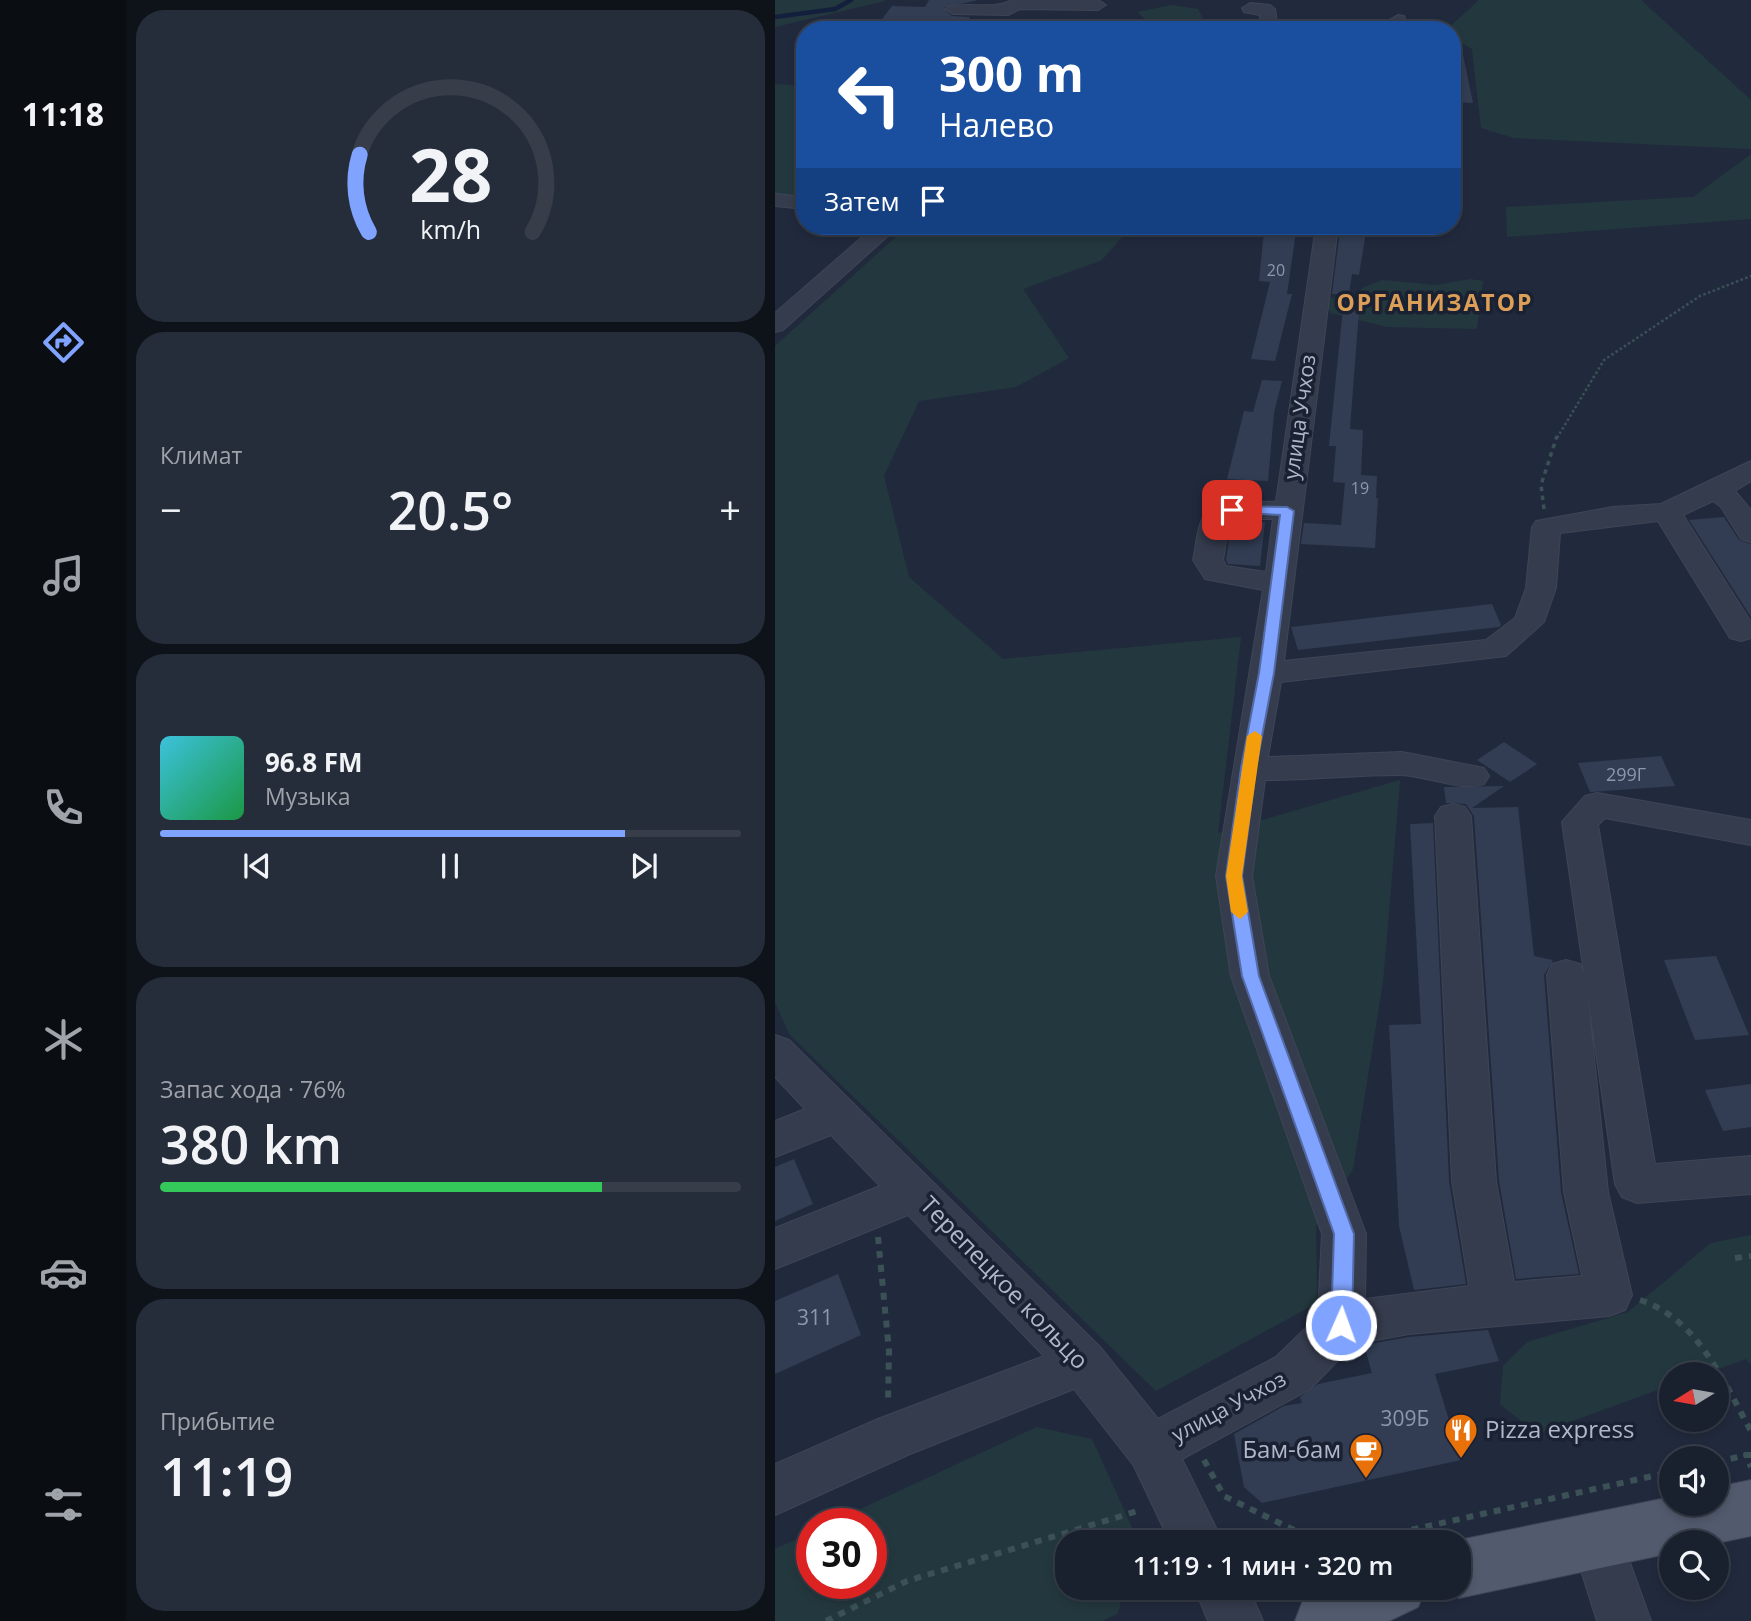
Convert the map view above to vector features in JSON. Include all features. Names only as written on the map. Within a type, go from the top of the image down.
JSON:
[{"type":"main road","points":[[1471,1566],[1597,1539],[1749,1473]]},
{"type":"main road","points":[[1324,1621],[1369,1600]]},
{"type":"street","points":[[1250,21],[1247,3],[1269,13],[1269,21]]},
{"type":"street","points":[[953,9],[1008,10],[1016,4],[1098,8]]},
{"type":"street","points":[[775,200],[796,202]]},
{"type":"street","points":[[775,325],[784,307],[876,235]]},
{"type":"street","name":"улица Учхоз","points":[[1170,1440],[1293,1373],[1341,1325],[1344,1234],[1250,976],[1234,876],[1249,768],[1267,673],[1326,235]]},
{"type":"street","points":[[1267,673],[1495,649],[1529,622],[1541,588],[1546,527],[1613,516],[1667,512],[1693,498],[1717,490],[1751,469]]},
{"type":"street","points":[[1717,490],[1732,502],[1751,533]]},
{"type":"street","points":[[1278,583],[1215,573],[1208,560],[1215,521],[1232,510],[1287,511]]},
{"type":"street","points":[[1667,512],[1741,631]]},
{"type":"street","points":[[1249,768],[1311,769],[1401,763],[1472,776]]},
{"type":"street","points":[[1751,833],[1597,806],[1580,822],[1637,1184],[1751,1175]]},
{"type":"street","points":[[1453,816],[1474,1181],[1495,1305]]},
{"type":"street","points":[[1341,1325],[1409,1313],[1609,1295],[1586,1192],[1566,975]]},
{"type":"street","name":"Терепецкое кольцо","points":[[775,1051],[837,1114],[895,1200],[1170,1440],[1176,1499],[1191,1530]]},
{"type":"street","points":[[775,1139],[837,1114]]},
{"type":"street","points":[[775,1249],[895,1200]]},
{"type":"street","points":[[775,1490],[895,1436],[1083,1363]]},
{"type":"street","points":[[1597,1539],[1624,1621]]},
{"type":"street","points":[[1226,1600],[1236,1621]]},
{"type":"path","points":[[1546,527],[1541,485],[1557,436],[1604,360],[1700,296],[1751,276]]},
{"type":"path","points":[[895,1200],[888,1417],[895,1436]]},
{"type":"path","points":[[1735,1258],[1751,1256]]},
{"type":"path","points":[[1609,1295],[1654,1302],[1694,1335],[1751,1431]]},
{"type":"path","points":[[1170,1440],[1217,1483],[1224,1496],[1300,1533],[1388,1535],[1659,1475]]},
{"type":"path","points":[[1729,1466],[1749,1473],[1751,1467]]},
{"type":"path","points":[[826,1621],[907,1581],[1176,1499],[1217,1483]]},
{"type":"green space","points":[[775,0],[885,1],[796,21],[775,27]]},
{"type":"green space","points":[[1479,0],[1641,0],[1751,100],[1751,149],[1514,138],[1481,128],[1472,49],[1461,42],[1461,21],[1456,21]]},
{"type":"green space","points":[[1171,5],[1198,9],[1203,19],[1146,21],[1138,12]]},
{"type":"green space","points":[[775,84],[796,85],[796,198],[775,196]]},
{"type":"green space","points":[[1751,154],[1751,219],[1507,237],[1506,207],[1693,197]]},
{"type":"green space","points":[[898,235],[1124,235],[1102,260],[1023,289],[1069,358],[1016,387],[919,401],[884,476],[909,577],[1003,659],[1241,637],[1218,833],[1400,780],[1383,982],[1353,1169],[1316,1226],[1317,1303],[1156,1391],[789,1034],[775,1002],[775,346]]},
{"type":"green space","points":[[1470,279],[1483,281],[1477,329],[1387,327],[1331,313],[1324,302],[1328,298],[1353,296],[1364,287],[1382,280],[1436,285]]},
{"type":"green space","points":[[1751,1235],[1751,1364],[1746,1359],[1729,1365],[1729,1362],[1659,1362],[1659,1389],[1537,1434],[1500,1404],[1503,1366],[1527,1342],[1628,1312],[1711,1243]]},
{"type":"green space","points":[[1037,1427],[1092,1439],[1133,1530],[1055,1530],[1055,1600],[1122,1600],[1118,1613],[1102,1621],[775,1621],[775,1549],[796,1539],[796,1599],[887,1599],[887,1508],[862,1508]]},
{"type":"building","points":[[929,0],[978,0],[943,8],[952,16],[970,17],[968,21],[881,21],[892,6],[925,7]]},
{"type":"building","points":[[1461,45],[1473,103],[1461,102]]},
{"type":"building","points":[[1264,235],[1295,235],[1287,294],[1292,294],[1275,361],[1251,359],[1270,282],[1259,281]]},
{"type":"building","points":[[1339,235],[1366,235],[1359,275],[1352,274],[1349,294],[1332,294]]},
{"type":"building","points":[[1343,308],[1359,310],[1350,429],[1363,430],[1361,475],[1377,476],[1375,548],[1301,544],[1304,523],[1341,525],[1345,483],[1333,482],[1336,446],[1329,446]]},
{"type":"building","points":[[1262,380],[1282,381],[1274,413],[1268,481],[1227,479],[1244,411],[1253,412]]},
{"type":"building","points":[[1724,517],[1739,540],[1751,544],[1751,617],[1689,520]]},
{"type":"building","points":[[1239,522],[1265,522],[1260,566],[1228,564],[1226,560],[1231,527]]},
{"type":"building","points":[[1492,604],[1501,625],[1499,627],[1298,650],[1291,627]]},
{"type":"building","points":[[1504,742],[1537,764],[1510,782],[1477,760]]},
{"type":"building","points":[[1661,756],[1675,786],[1590,792],[1578,763]]},
{"type":"building","points":[[1504,786],[1472,808],[1518,807],[1534,956],[1553,960],[1544,975],[1561,1192],[1579,1274],[1516,1279],[1499,1181],[1474,816],[1466,804],[1446,803],[1444,787]]},
{"type":"building","points":[[1433,823],[1449,1181],[1466,1284],[1414,1290],[1399,1226],[1389,1025],[1421,1024],[1410,824]]},
{"type":"building","points":[[1716,956],[1749,1035],[1695,1040],[1664,960]]},
{"type":"building","points":[[1751,1084],[1751,1127],[1723,1131],[1705,1090]]},
{"type":"building","points":[[794,1159],[813,1204],[775,1221],[775,1167]]},
{"type":"building","points":[[838,1274],[861,1335],[775,1374],[775,1301]]},
{"type":"building","points":[[1488,1330],[1499,1361],[1435,1374],[1461,1460],[1262,1503],[1244,1487],[1234,1434],[1284,1406],[1302,1403],[1300,1397],[1318,1384],[1372,1373],[1364,1345],[1409,1337]]},
{"type":"waterway","points":[[775,17],[835,9],[851,0]]},
{"type":"slow traffic","points":[[1240,912],[1234,876],[1255,736]]},
{"type":"place","name":"Pizza express","points":[[1461,1460]]},
{"type":"place","name":"Бам-бам","points":[[1366,1480]]},
{"type":"district","name":"ОРГАНИЗАТОР","points":[[1435,303]]},
{"type":"route","points":[[1232,510],[1287,511],[1267,673],[1249,768],[1234,876],[1250,976],[1344,1234],[1341,1325]]}]
